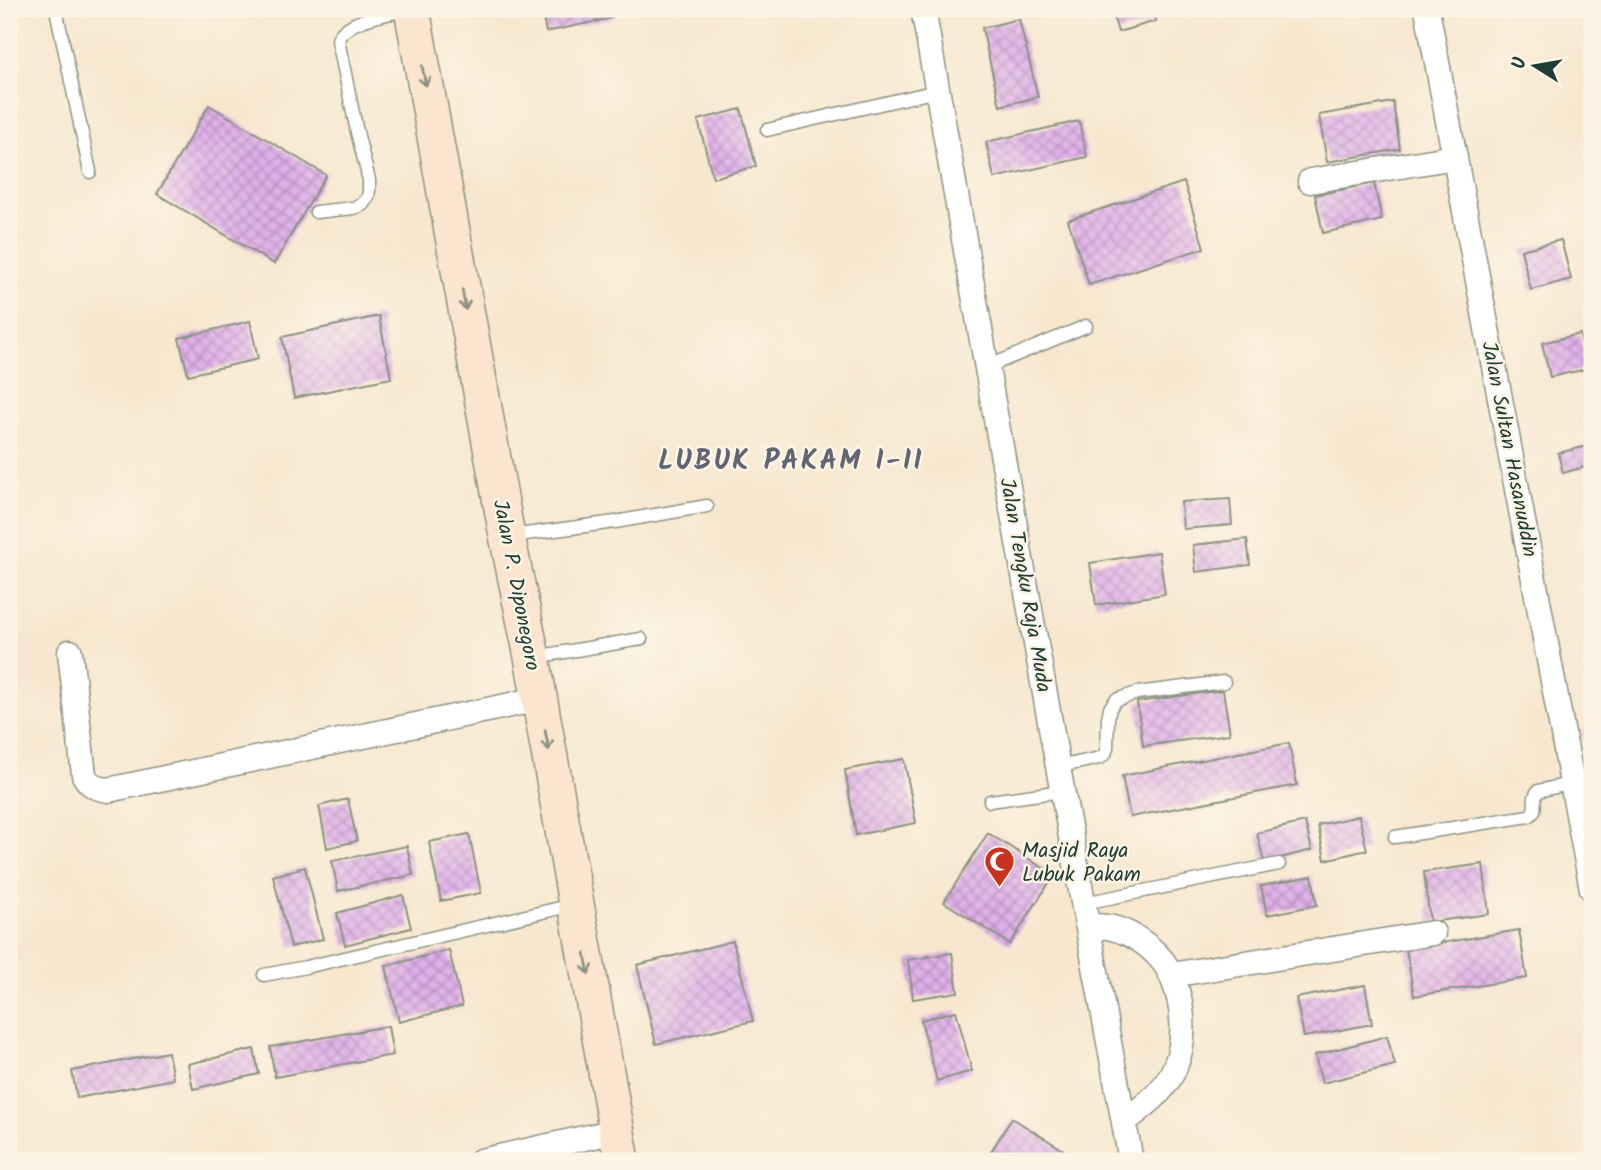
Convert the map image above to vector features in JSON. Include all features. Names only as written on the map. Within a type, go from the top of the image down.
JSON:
[{"type":"main road","name":"Jalan P. Diponegoro","points":[[411,9],[507,536],[532,657],[619,1146]]},
{"type":"street","name":"Jalan Tengku Raja Muda","points":[[923,9],[1131,1161]]},
{"type":"street","name":"Jalan Sultan Hasanuddin","points":[[1427,9],[1573,783],[1586,821],[1592,889]]},
{"type":"street","points":[[1310,181],[1455,157]]},
{"type":"street","points":[[70,652],[84,775],[89,784],[108,790],[539,699]]},
{"type":"street","points":[[1086,915],[1139,940],[1157,956],[1171,975],[1182,1009],[1181,1049],[1170,1078],[1156,1097],[1124,1122]]},
{"type":"street","points":[[1171,975],[1433,933]]},
{"type":"street","points":[[481,1161],[619,1146]]},
{"type":"lane","points":[[55,9],[90,172]]},
{"type":"lane","points":[[316,212],[362,205],[369,190],[338,40],[340,34],[348,27],[366,20],[411,9]]},
{"type":"lane","points":[[767,130],[937,91]]},
{"type":"lane","points":[[987,367],[1086,326]]},
{"type":"lane","points":[[507,536],[615,522],[707,506]]},
{"type":"lane","points":[[532,657],[641,639]]},
{"type":"lane","points":[[990,801],[1060,779],[1105,754],[1110,708],[1116,700],[1137,694],[1224,682]]},
{"type":"lane","points":[[1395,838],[1529,816],[1536,808],[1534,800],[1538,791],[1573,783]]},
{"type":"lane","points":[[1086,915],[1279,864]]},
{"type":"lane","points":[[264,975],[577,904]]},
{"type":"building","points":[[541,9],[610,9],[612,18],[546,32]]},
{"type":"building","points":[[1111,9],[1153,9],[1156,21],[1118,32]]},
{"type":"building","points":[[1019,19],[1038,97],[1000,106],[982,28]]},
{"type":"building","points":[[1393,102],[1400,149],[1327,162],[1319,115]]},
{"type":"building","points":[[209,105],[326,175],[274,264],[157,194]]},
{"type":"building","points":[[741,109],[756,166],[713,178],[698,120]]},
{"type":"building","points":[[1079,121],[1087,157],[994,178],[986,142]]},
{"type":"building","points":[[1184,182],[1204,248],[1089,285],[1068,220]]},
{"type":"building","points":[[1374,183],[1382,220],[1323,233],[1315,195]]},
{"type":"building","points":[[1561,240],[1571,279],[1531,290],[1521,250]]},
{"type":"building","points":[[379,316],[391,378],[294,398],[282,337]]},
{"type":"building","points":[[250,321],[258,359],[188,375],[179,338]]},
{"type":"building","points":[[1580,334],[1587,369],[1550,377],[1542,343]]},
{"type":"building","points":[[1592,445],[1592,465],[1563,473],[1558,453]]},
{"type":"building","points":[[1230,499],[1232,525],[1183,529],[1181,502]]},
{"type":"building","points":[[1247,539],[1250,565],[1196,572],[1193,545]]},
{"type":"building","points":[[1159,552],[1165,594],[1096,605],[1090,563]]},
{"type":"building","points":[[1223,690],[1230,734],[1143,746],[1137,702]]},
{"type":"building","points":[[1592,729],[1592,767],[1590,768],[1582,731]]},
{"type":"building","points":[[1289,743],[1297,785],[1130,817],[1122,776]]},
{"type":"building","points":[[904,759],[916,823],[856,835],[845,770]]},
{"type":"building","points":[[348,799],[357,841],[327,848],[319,806]]},
{"type":"building","points":[[1359,816],[1367,850],[1325,860],[1318,825]]},
{"type":"building","points":[[1305,822],[1312,850],[1264,862],[1257,833]]},
{"type":"building","name":"Masjid Raya Lubuk Pakam","points":[[988,833],[1054,875],[1010,944],[944,902]]},
{"type":"building","points":[[469,834],[481,893],[441,901],[429,842]]},
{"type":"building","points":[[407,846],[413,875],[338,891],[332,861]]},
{"type":"building","points":[[1483,864],[1489,914],[1430,922],[1424,872]]},
{"type":"building","points":[[305,867],[323,939],[291,947],[273,876]]},
{"type":"building","points":[[1312,876],[1317,905],[1267,915],[1261,886]]},
{"type":"building","points":[[403,895],[411,928],[345,945],[337,913]]},
{"type":"building","points":[[1519,930],[1527,978],[1414,996],[1406,949]]},
{"type":"building","points":[[733,941],[753,1021],[656,1044],[637,965]]},
{"type":"building","points":[[449,950],[462,1006],[399,1022],[386,966]]},
{"type":"building","points":[[952,953],[958,992],[913,999],[908,960]]},
{"type":"building","points":[[1365,985],[1372,1024],[1304,1037],[1296,998]]},
{"type":"building","points":[[956,1011],[972,1071],[937,1081],[921,1020]]},
{"type":"building","points":[[388,1026],[393,1055],[275,1077],[270,1047]]},
{"type":"building","points":[[1387,1036],[1395,1065],[1322,1083],[1315,1055]]},
{"type":"building","points":[[254,1049],[259,1074],[193,1089],[188,1064]]},
{"type":"building","points":[[168,1052],[173,1079],[77,1098],[72,1071]]},
{"type":"building","points":[[1012,1118],[1065,1151],[1058,1161],[985,1161]]},
{"type":"place","name":"Masjid Raya Lubuk Pakam","points":[[999,889]]},
{"type":"district","name":"LUBUK PAKAM I-II","points":[[791,459]]}]
